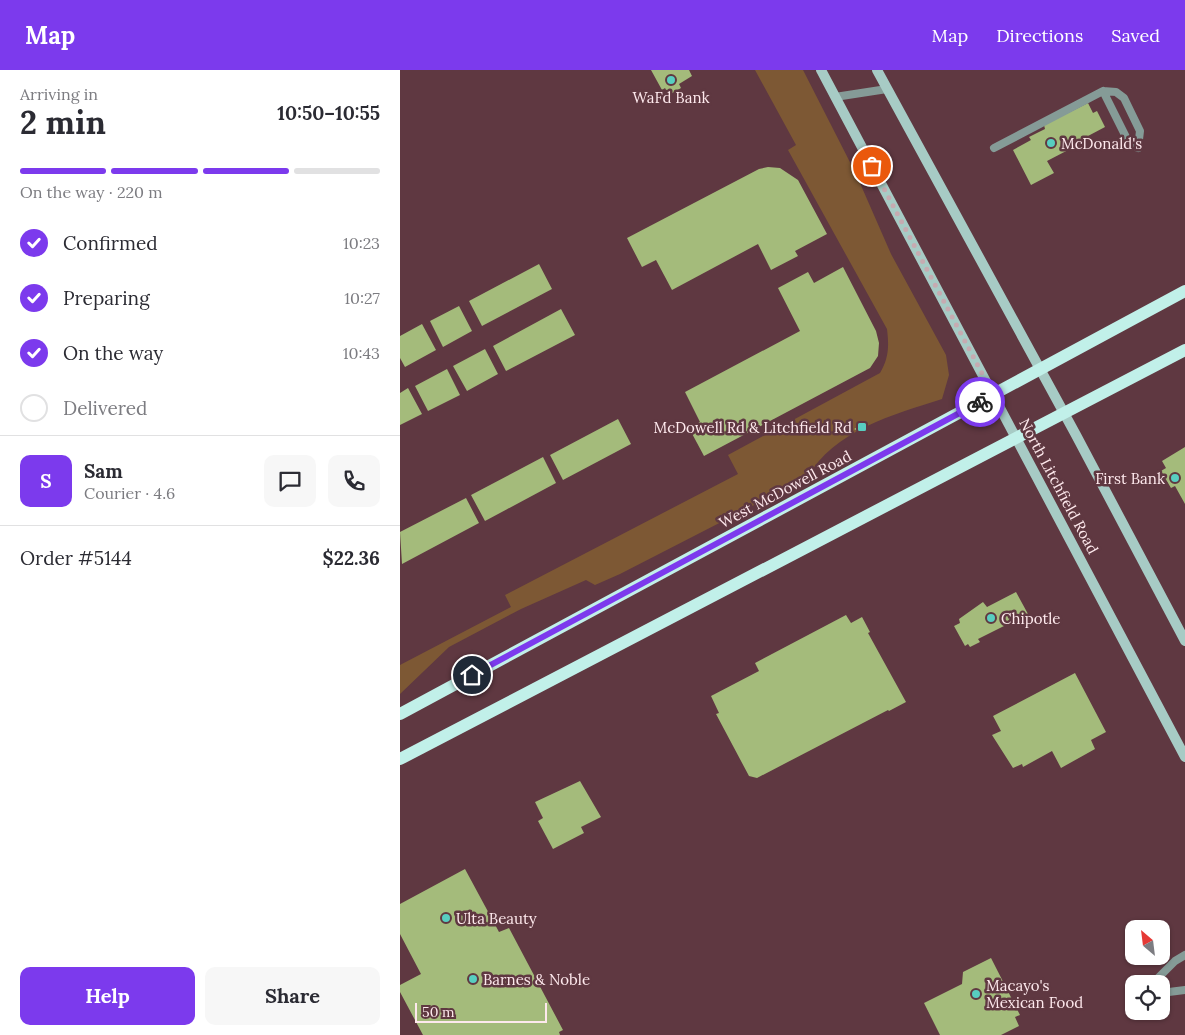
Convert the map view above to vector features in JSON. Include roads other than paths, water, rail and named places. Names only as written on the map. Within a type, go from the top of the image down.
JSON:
[{"type":"main road","name":"North Litchfield Road","points":[[821,70],[1185,757]]},
{"type":"main road","points":[[877,70],[1064,412],[1185,641]]},
{"type":"main road","name":"West McDowell Road","points":[[400,714],[968,410],[1040,368],[1185,291]]},
{"type":"main road","points":[[400,759],[1185,350]]},
{"type":"lane","points":[[835,97],[887,89]]},
{"type":"lane","points":[[994,148],[1103,92],[1116,92],[1124,98],[1140,131],[1138,148],[1127,139],[1103,92]]},
{"type":"lane","points":[[1161,975],[1175,961],[1185,955]]},
{"type":"lane","points":[[1170,992],[1185,990]]},
{"type":"place","name":"WaFd Bank","points":[[671,80]]},
{"type":"place","name":"McDonald's","points":[[1051,143]]},
{"type":"place","name":"McDowell Rd & Litchfield Rd","points":[[862,427]]},
{"type":"place","name":"First Bank","points":[[1175,478]]},
{"type":"place","name":"Chipotle","points":[[991,618]]},
{"type":"place","name":"Ulta Beauty","points":[[446,918]]},
{"type":"place","name":"Barnes & Noble","points":[[473,979]]},
{"type":"place","name":"Macayo's Mexican Food","points":[[976,994]]}]
